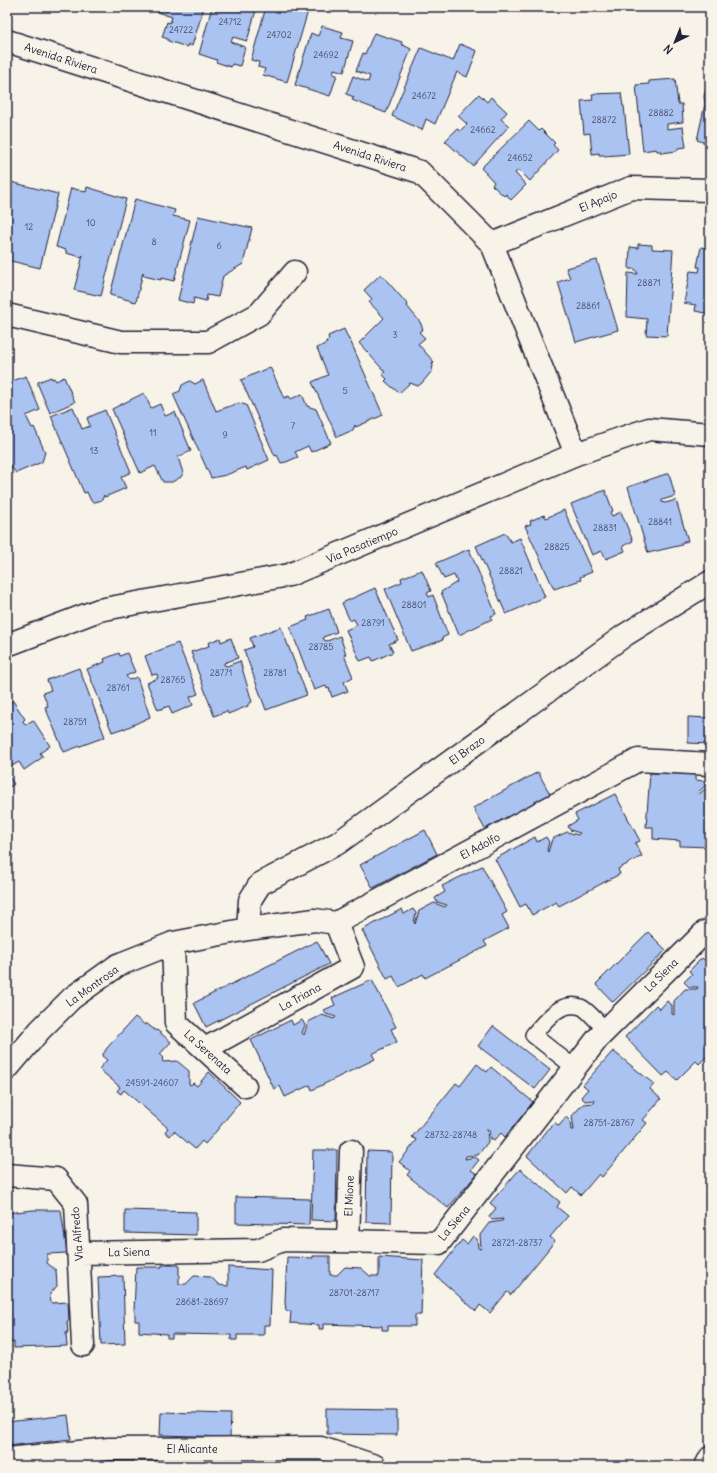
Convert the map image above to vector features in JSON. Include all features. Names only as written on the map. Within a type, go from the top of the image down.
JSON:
[{"type":"street","name":"Avenida Riviera","points":[[7,41],[420,172],[492,244],[576,454]]},
{"type":"street","name":"El Apajo","points":[[492,244],[631,188],[710,190]]},
{"type":"street","points":[[7,315],[121,342],[208,342],[259,314],[295,272]]},
{"type":"street","name":"Via Pasatiempo","points":[[7,645],[99,610],[289,575],[576,454],[649,429],[710,434]]},
{"type":"street","name":"El Brazo","points":[[248,929],[250,900],[260,884],[338,843],[625,635],[710,582]]},
{"type":"street","name":"El Adolfo","points":[[336,923],[638,760],[710,764]]},
{"type":"street","points":[[248,929],[315,920],[336,923]]},
{"type":"street","name":"La Triana","points":[[205,1049],[353,967],[336,923]]},
{"type":"street","name":"La Montrosa","points":[[7,1069],[40,1030],[72,998],[118,965],[173,943],[248,929]]},
{"type":"street","name":"La Siena","points":[[80,1252],[258,1250],[284,1240],[439,1243],[574,1068],[606,1030],[705,932]]},
{"type":"street","name":"La Serenata","points":[[173,943],[176,1023],[245,1086]]},
{"type":"street","name":"El Mione","points":[[348,1241],[351,1151]]},
{"type":"street","name":"Via Alfredo","points":[[7,1176],[56,1179],[76,1204],[80,1252],[83,1345]]},
{"type":"street","name":"El Alicante","points":[[7,1459],[110,1449],[321,1448],[375,1466]]},
{"type":"street","points":[[706,1466],[710,1458]]},
{"type":"lane","points":[[574,1068],[533,1035],[547,1017],[564,1006],[581,1007],[606,1030]]},
{"type":"building","points":[[158,7],[204,7],[192,46],[188,44],[187,47],[168,41],[168,39],[162,37],[167,22],[170,23],[172,17],[157,12]]},
{"type":"building","points":[[212,7],[257,7],[247,41],[233,37],[231,42],[245,47],[240,66],[232,64],[231,67],[216,62],[217,60],[199,54]]},
{"type":"building","points":[[266,7],[296,7],[308,11],[287,82],[263,75],[265,69],[258,67],[259,62],[251,60]]},
{"type":"building","points":[[322,26],[343,32],[341,38],[353,41],[344,72],[334,69],[333,74],[337,75],[330,96],[295,85],[311,33],[318,36]]},
{"type":"building","points":[[374,33],[402,42],[401,44],[411,49],[386,113],[352,100],[354,97],[346,94],[353,76],[368,82],[370,76],[356,71],[363,53],[365,54]]},
{"type":"building","points":[[460,44],[477,51],[467,77],[457,72],[435,124],[426,119],[422,130],[392,116],[421,48],[453,61]]},
{"type":"building","points":[[675,79],[678,104],[682,104],[683,122],[667,124],[667,129],[683,127],[686,147],[678,148],[677,151],[661,153],[661,151],[657,151],[656,149],[643,151],[636,85],[649,84],[649,81]]},
{"type":"building","points":[[709,79],[710,148],[705,147],[706,143],[697,140],[705,104],[704,96]]},
{"type":"building","points":[[621,93],[624,106],[629,154],[605,156],[599,155],[599,153],[592,154],[590,133],[584,134],[581,101],[593,100],[592,94]]},
{"type":"building","points":[[479,94],[487,102],[491,97],[507,112],[501,119],[509,126],[473,166],[445,141],[457,129],[460,131],[467,124],[458,116]]},
{"type":"building","points":[[529,121],[539,131],[541,129],[555,143],[553,145],[558,150],[530,181],[520,171],[515,173],[526,185],[511,200],[506,194],[504,196],[492,185],[494,182],[481,168]]},
{"type":"building","points":[[7,181],[58,194],[40,268],[7,260]]},
{"type":"building","points":[[87,187],[126,199],[101,296],[74,290],[83,255],[81,257],[66,253],[66,250],[56,247],[71,188],[86,192]]},
{"type":"building","points":[[135,199],[175,210],[173,216],[190,220],[174,281],[144,276],[143,272],[136,302],[110,295]]},
{"type":"building","points":[[198,216],[252,228],[243,264],[223,276],[218,297],[207,295],[206,301],[194,298],[193,304],[178,300]]},
{"type":"building","points":[[638,244],[652,245],[652,249],[673,250],[667,336],[646,335],[647,319],[627,317],[628,273],[638,274],[635,269],[629,269],[630,247],[638,248]]},
{"type":"building","points":[[701,247],[710,249],[710,314],[695,311],[696,305],[684,303],[690,271],[699,272],[700,267],[697,267]]},
{"type":"building","points":[[597,260],[618,330],[576,342],[558,282],[570,278],[566,268]]},
{"type":"building","points":[[381,274],[408,305],[407,306],[420,322],[423,329],[419,332],[425,338],[418,344],[434,362],[432,364],[432,371],[422,383],[418,386],[410,383],[399,393],[385,381],[387,379],[382,374],[385,372],[359,343],[384,318],[369,302],[372,299],[364,290]]},
{"type":"building","points":[[344,329],[383,415],[356,427],[355,425],[353,430],[337,437],[312,382],[328,375],[317,348],[327,343],[326,341],[329,340],[328,336]]},
{"type":"building","points":[[270,367],[284,398],[289,396],[291,399],[302,394],[307,406],[316,409],[331,443],[311,452],[308,446],[295,452],[298,457],[286,462],[281,463],[277,455],[275,456],[241,380]]},
{"type":"building","points":[[26,376],[40,410],[26,416],[32,428],[34,427],[45,452],[42,462],[16,473],[7,461],[7,383]]},
{"type":"building","points":[[51,377],[56,381],[64,377],[75,402],[50,413],[38,382]]},
{"type":"building","points":[[203,380],[216,411],[239,403],[246,405],[269,460],[247,470],[246,467],[226,475],[211,478],[173,394],[180,391],[182,385],[190,381],[195,384]]},
{"type":"building","points":[[144,393],[151,408],[160,404],[165,416],[175,412],[191,451],[178,457],[183,473],[181,477],[172,482],[163,482],[155,466],[140,473],[112,409]]},
{"type":"building","points":[[73,407],[82,429],[90,426],[87,418],[105,410],[131,472],[121,477],[126,488],[105,497],[104,495],[102,500],[95,502],[91,501],[87,492],[84,493],[51,416]]},
{"type":"building","points":[[669,473],[675,496],[662,500],[662,502],[665,503],[676,500],[688,541],[681,543],[682,545],[648,553],[628,487]]},
{"type":"building","points":[[605,490],[613,511],[610,512],[612,516],[621,512],[633,541],[623,546],[625,551],[606,559],[602,551],[592,555],[571,504]]},
{"type":"building","points":[[564,510],[592,572],[580,577],[581,580],[554,589],[525,526],[531,524],[530,521],[544,515],[546,518]]},
{"type":"building","points":[[505,533],[511,542],[520,538],[545,597],[506,614],[476,546]]},
{"type":"building","points":[[469,549],[496,614],[491,616],[492,619],[459,635],[441,592],[457,582],[454,575],[444,579],[436,563]]},
{"type":"building","points":[[422,570],[431,591],[427,593],[429,597],[433,595],[448,635],[442,638],[443,640],[411,651],[385,589],[402,582],[401,578]]},
{"type":"building","points":[[375,588],[398,640],[389,644],[393,652],[373,661],[371,657],[360,661],[346,630],[357,625],[354,619],[350,621],[342,603]]},
{"type":"building","points":[[329,609],[337,632],[323,637],[324,640],[327,641],[340,636],[346,654],[344,655],[353,677],[344,682],[348,691],[332,697],[329,688],[327,689],[326,686],[314,690],[290,627],[308,620],[307,617]]},
{"type":"building","points":[[281,627],[307,695],[266,710],[244,650],[253,647],[250,638]]},
{"type":"building","points":[[220,638],[221,642],[231,638],[238,658],[224,663],[224,665],[227,666],[240,661],[252,702],[248,704],[248,706],[228,714],[227,711],[214,716],[191,652],[209,646],[208,643]]},
{"type":"building","points":[[178,643],[198,694],[190,697],[193,705],[172,714],[169,706],[158,710],[147,683],[158,678],[157,674],[152,675],[145,656]]},
{"type":"building","points":[[119,653],[120,656],[127,653],[135,672],[126,676],[129,680],[137,677],[150,717],[124,729],[112,732],[87,669],[105,662],[104,659]]},
{"type":"building","points":[[79,668],[105,737],[64,752],[45,707],[48,706],[43,693],[51,690],[47,680]]},
{"type":"building","points":[[13,701],[25,719],[23,721],[25,725],[33,720],[50,746],[40,753],[43,757],[24,770],[19,762],[12,766],[7,758],[7,704]]},
{"type":"building","points":[[688,717],[710,718],[710,744],[688,743]]},
{"type":"building","points":[[538,772],[550,794],[485,829],[473,808]]},
{"type":"building","points":[[650,773],[695,774],[695,780],[705,781],[705,786],[698,792],[699,794],[710,785],[710,847],[680,846],[680,841],[653,839],[653,827],[646,827]]},
{"type":"building","points":[[7,774],[14,784],[7,789]]},
{"type":"building","points":[[615,794],[640,841],[635,843],[642,856],[618,869],[620,874],[559,906],[556,902],[532,915],[526,904],[520,907],[495,859],[535,837],[537,842],[546,837],[549,842],[548,852],[552,839],[567,832],[578,835],[580,833],[570,830],[568,826],[578,820],[575,814]]},
{"type":"building","points":[[425,830],[437,854],[373,888],[360,865]]},
{"type":"building","points":[[482,866],[507,912],[502,915],[509,928],[484,941],[487,946],[425,978],[423,974],[399,987],[393,976],[387,979],[362,930],[402,909],[404,914],[413,909],[416,913],[415,924],[419,911],[434,903],[445,907],[447,905],[437,902],[435,898],[445,892],[442,886]]},
{"type":"building","points":[[648,932],[666,950],[613,1002],[596,984]]},
{"type":"building","points":[[317,941],[329,964],[206,1027],[194,1003]]},
{"type":"building","points":[[710,953],[710,1053],[699,1064],[696,1061],[677,1080],[668,1072],[663,1076],[625,1037],[656,1005],[660,1009],[667,1001],[672,1005],[672,1014],[674,1015],[674,1001],[685,989],[697,989],[698,987],[689,987],[684,982],[692,974],[689,971],[702,958],[704,960]]},
{"type":"building","points":[[372,980],[396,1027],[391,1029],[397,1042],[372,1054],[375,1059],[312,1090],[310,1085],[285,1097],[280,1086],[274,1089],[251,1040],[291,1020],[293,1025],[302,1020],[305,1025],[302,1033],[304,1035],[308,1022],[322,1015],[334,1019],[336,1017],[326,1014],[324,1010],[335,1005],[332,998]]},
{"type":"building","points":[[135,1017],[145,1025],[146,1023],[156,1031],[157,1030],[171,1042],[160,1054],[164,1058],[162,1060],[163,1062],[177,1061],[189,1071],[189,1084],[191,1085],[193,1083],[197,1086],[209,1072],[240,1102],[205,1144],[202,1141],[195,1149],[174,1131],[170,1136],[165,1132],[168,1128],[124,1090],[121,1094],[117,1091],[120,1087],[99,1069],[107,1060],[102,1056],[107,1048]]},
{"type":"building","points":[[493,1026],[550,1070],[535,1089],[478,1046]]},
{"type":"building","points":[[613,1051],[654,1084],[650,1089],[661,1099],[643,1120],[647,1123],[602,1177],[599,1174],[581,1195],[572,1187],[567,1193],[527,1156],[554,1122],[559,1126],[566,1117],[570,1121],[571,1130],[574,1130],[572,1116],[583,1104],[594,1103],[595,1100],[585,1101],[581,1097],[588,1089],[583,1085]]},
{"type":"building","points":[[477,1064],[487,1072],[491,1067],[533,1102],[505,1137],[501,1133],[494,1141],[490,1139],[489,1130],[487,1128],[488,1142],[478,1155],[466,1156],[465,1159],[475,1157],[479,1160],[471,1170],[477,1174],[448,1208],[407,1175],[410,1171],[399,1162],[417,1140],[412,1137],[456,1083],[460,1086]]},
{"type":"building","points":[[313,1150],[337,1150],[336,1221],[311,1220]]},
{"type":"building","points":[[367,1151],[392,1152],[391,1223],[366,1222]]},
{"type":"building","points":[[520,1169],[560,1202],[557,1207],[568,1216],[550,1237],[555,1241],[511,1295],[507,1292],[490,1313],[480,1305],[476,1311],[435,1275],[462,1240],[467,1244],[473,1236],[477,1239],[478,1248],[481,1249],[480,1235],[489,1223],[502,1221],[503,1219],[492,1220],[489,1217],[496,1208],[490,1203]]},
{"type":"building","points":[[236,1197],[310,1199],[309,1225],[236,1223]]},
{"type":"building","points":[[33,1210],[61,1210],[67,1253],[47,1254],[47,1263],[56,1270],[57,1286],[50,1294],[51,1303],[68,1302],[69,1321],[67,1321],[68,1333],[66,1333],[67,1346],[14,1348],[14,1342],[7,1343],[7,1213]]},
{"type":"building","points":[[125,1210],[196,1212],[196,1235],[125,1233]]},
{"type":"building","points":[[313,1256],[330,1256],[330,1275],[337,1275],[345,1267],[361,1268],[370,1276],[379,1276],[379,1257],[423,1260],[421,1315],[415,1315],[415,1326],[388,1326],[388,1330],[382,1330],[382,1326],[323,1324],[323,1329],[319,1329],[319,1325],[290,1323],[291,1311],[286,1311],[285,1302],[287,1257],[313,1258]]},
{"type":"building","points":[[162,1265],[179,1265],[179,1284],[186,1284],[194,1276],[211,1277],[219,1285],[228,1286],[228,1267],[272,1270],[270,1325],[264,1325],[264,1335],[237,1335],[237,1340],[231,1340],[231,1335],[172,1334],[172,1338],[167,1338],[167,1334],[139,1332],[139,1321],[135,1321],[134,1311],[136,1267],[162,1267]]},
{"type":"building","points":[[123,1276],[125,1344],[101,1345],[98,1277]]},
{"type":"building","points":[[327,1409],[397,1410],[397,1435],[327,1434]]},
{"type":"building","points":[[161,1412],[231,1414],[230,1437],[160,1435]]},
{"type":"building","points":[[68,1415],[71,1439],[7,1446],[7,1422]]}]
